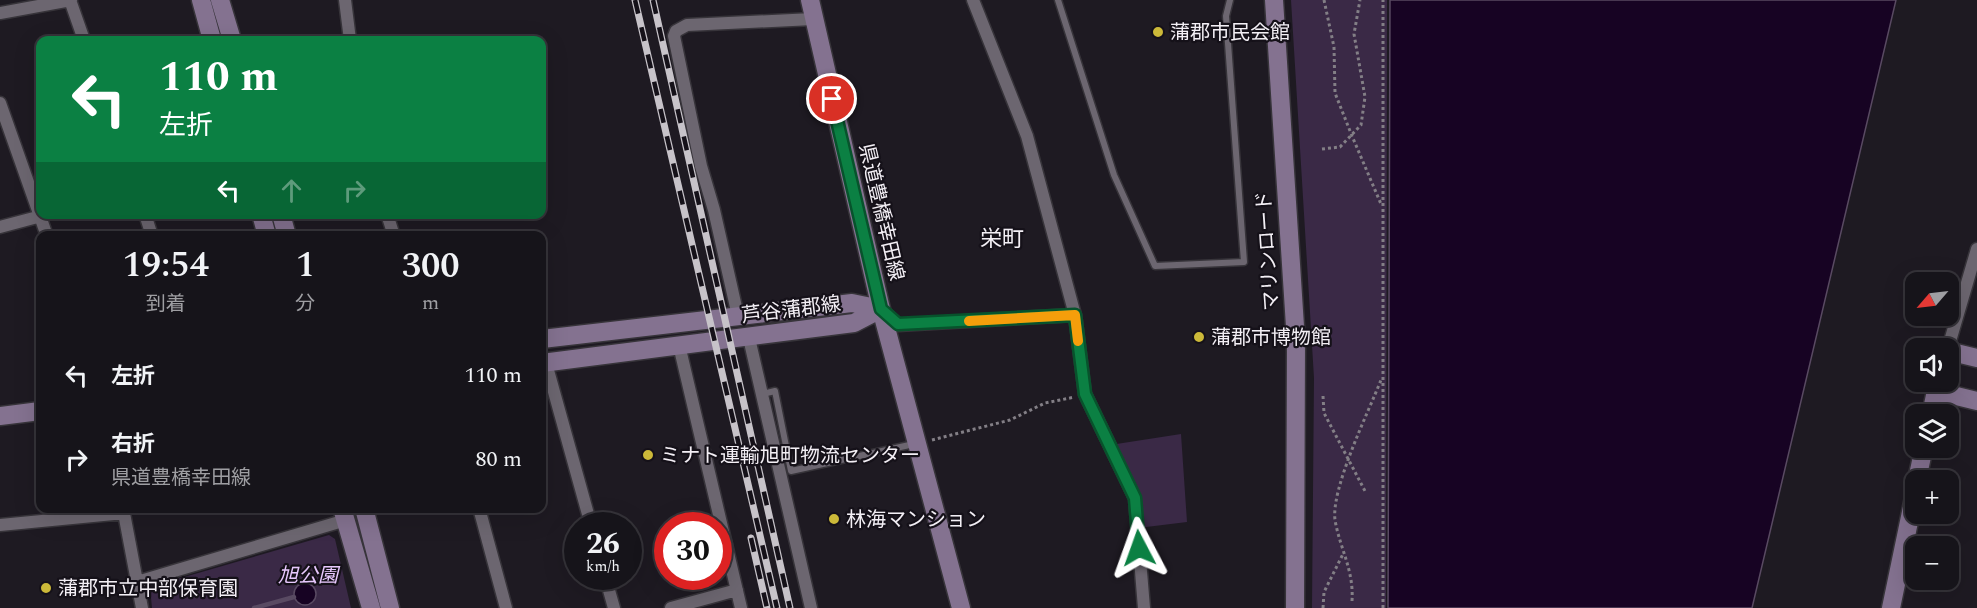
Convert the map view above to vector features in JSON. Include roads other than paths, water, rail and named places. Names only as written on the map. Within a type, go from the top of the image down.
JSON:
[{"type":"main road","points":[[201,0],[211,36]]},
{"type":"main road","points":[[220,0],[230,36]]},
{"type":"main road","name":"県道豊橋幸田線","points":[[810,0],[881,309],[961,608]]},
{"type":"main road","name":"マリンロード","points":[[1274,0],[1296,342],[1295,608]]},
{"type":"main road","name":"芦谷蒲郡線","points":[[546,339],[852,303],[881,309]]},
{"type":"main road","name":"芦谷蒲郡線","points":[[546,363],[854,323],[881,309]]},
{"type":"main road","points":[[1959,353],[1977,358]]},
{"type":"main road","points":[[1953,392],[1977,401]]},
{"type":"main road","points":[[0,416],[36,412]]},
{"type":"main road","points":[[365,513],[390,608]]},
{"type":"main road","points":[[344,514],[371,608]]},
{"type":"main road","points":[[1891,608],[1908,524]]},
{"type":"street","points":[[0,13],[70,0],[83,36]]},
{"type":"street","points":[[345,0],[350,36]]},
{"type":"street","points":[[973,0],[1026,136],[1075,315],[1085,394],[1135,498],[1144,608]]},
{"type":"street","points":[[738,316],[714,210],[701,166],[674,36],[676,31],[687,25],[813,19]]},
{"type":"street","points":[[0,103],[36,195]]},
{"type":"street","points":[[0,227],[36,217]]},
{"type":"street","points":[[1951,338],[1977,249]]},
{"type":"street","points":[[881,309],[898,324],[1075,315]]},
{"type":"street","points":[[749,338],[811,608]]},
{"type":"street","points":[[679,345],[741,608]]},
{"type":"street","points":[[546,370],[587,512]]},
{"type":"street","points":[[0,525],[106,513]]},
{"type":"street","points":[[124,513],[142,608]]},
{"type":"street","points":[[480,513],[506,608]]},
{"type":"street","points":[[137,582],[344,514]]},
{"type":"street","points":[[609,590],[614,608]]},
{"type":"street","points":[[671,608],[737,590]]},
{"type":"lane","points":[[1058,0],[1114,175],[1155,266],[1244,262],[1226,16],[1230,0]]},
{"type":"lane","points":[[761,394],[775,391],[791,471],[917,443]]},
{"type":"waterway","points":[[254,608],[294,597]]},
{"type":"railway","points":[[635,0],[777,608]]},
{"type":"railway","points":[[653,0],[790,608]]},
{"type":"railway","points":[[751,538],[767,608]]},
{"type":"place","name":"蒲郡市民会館","points":[[1158,32]]},
{"type":"place","name":"蒲郡市博物館","points":[[1199,337]]},
{"type":"place","name":"ミナト運輸旭町物流センター","points":[[648,455]]},
{"type":"place","name":"林海マンション","points":[[834,519]]},
{"type":"place","name":"蒲郡市立中部保育園","points":[[46,588]]},
{"type":"district","name":"栄町","points":[[1002,238]]},
{"type":"park label","name":"旭公園","points":[[308,575]]}]
